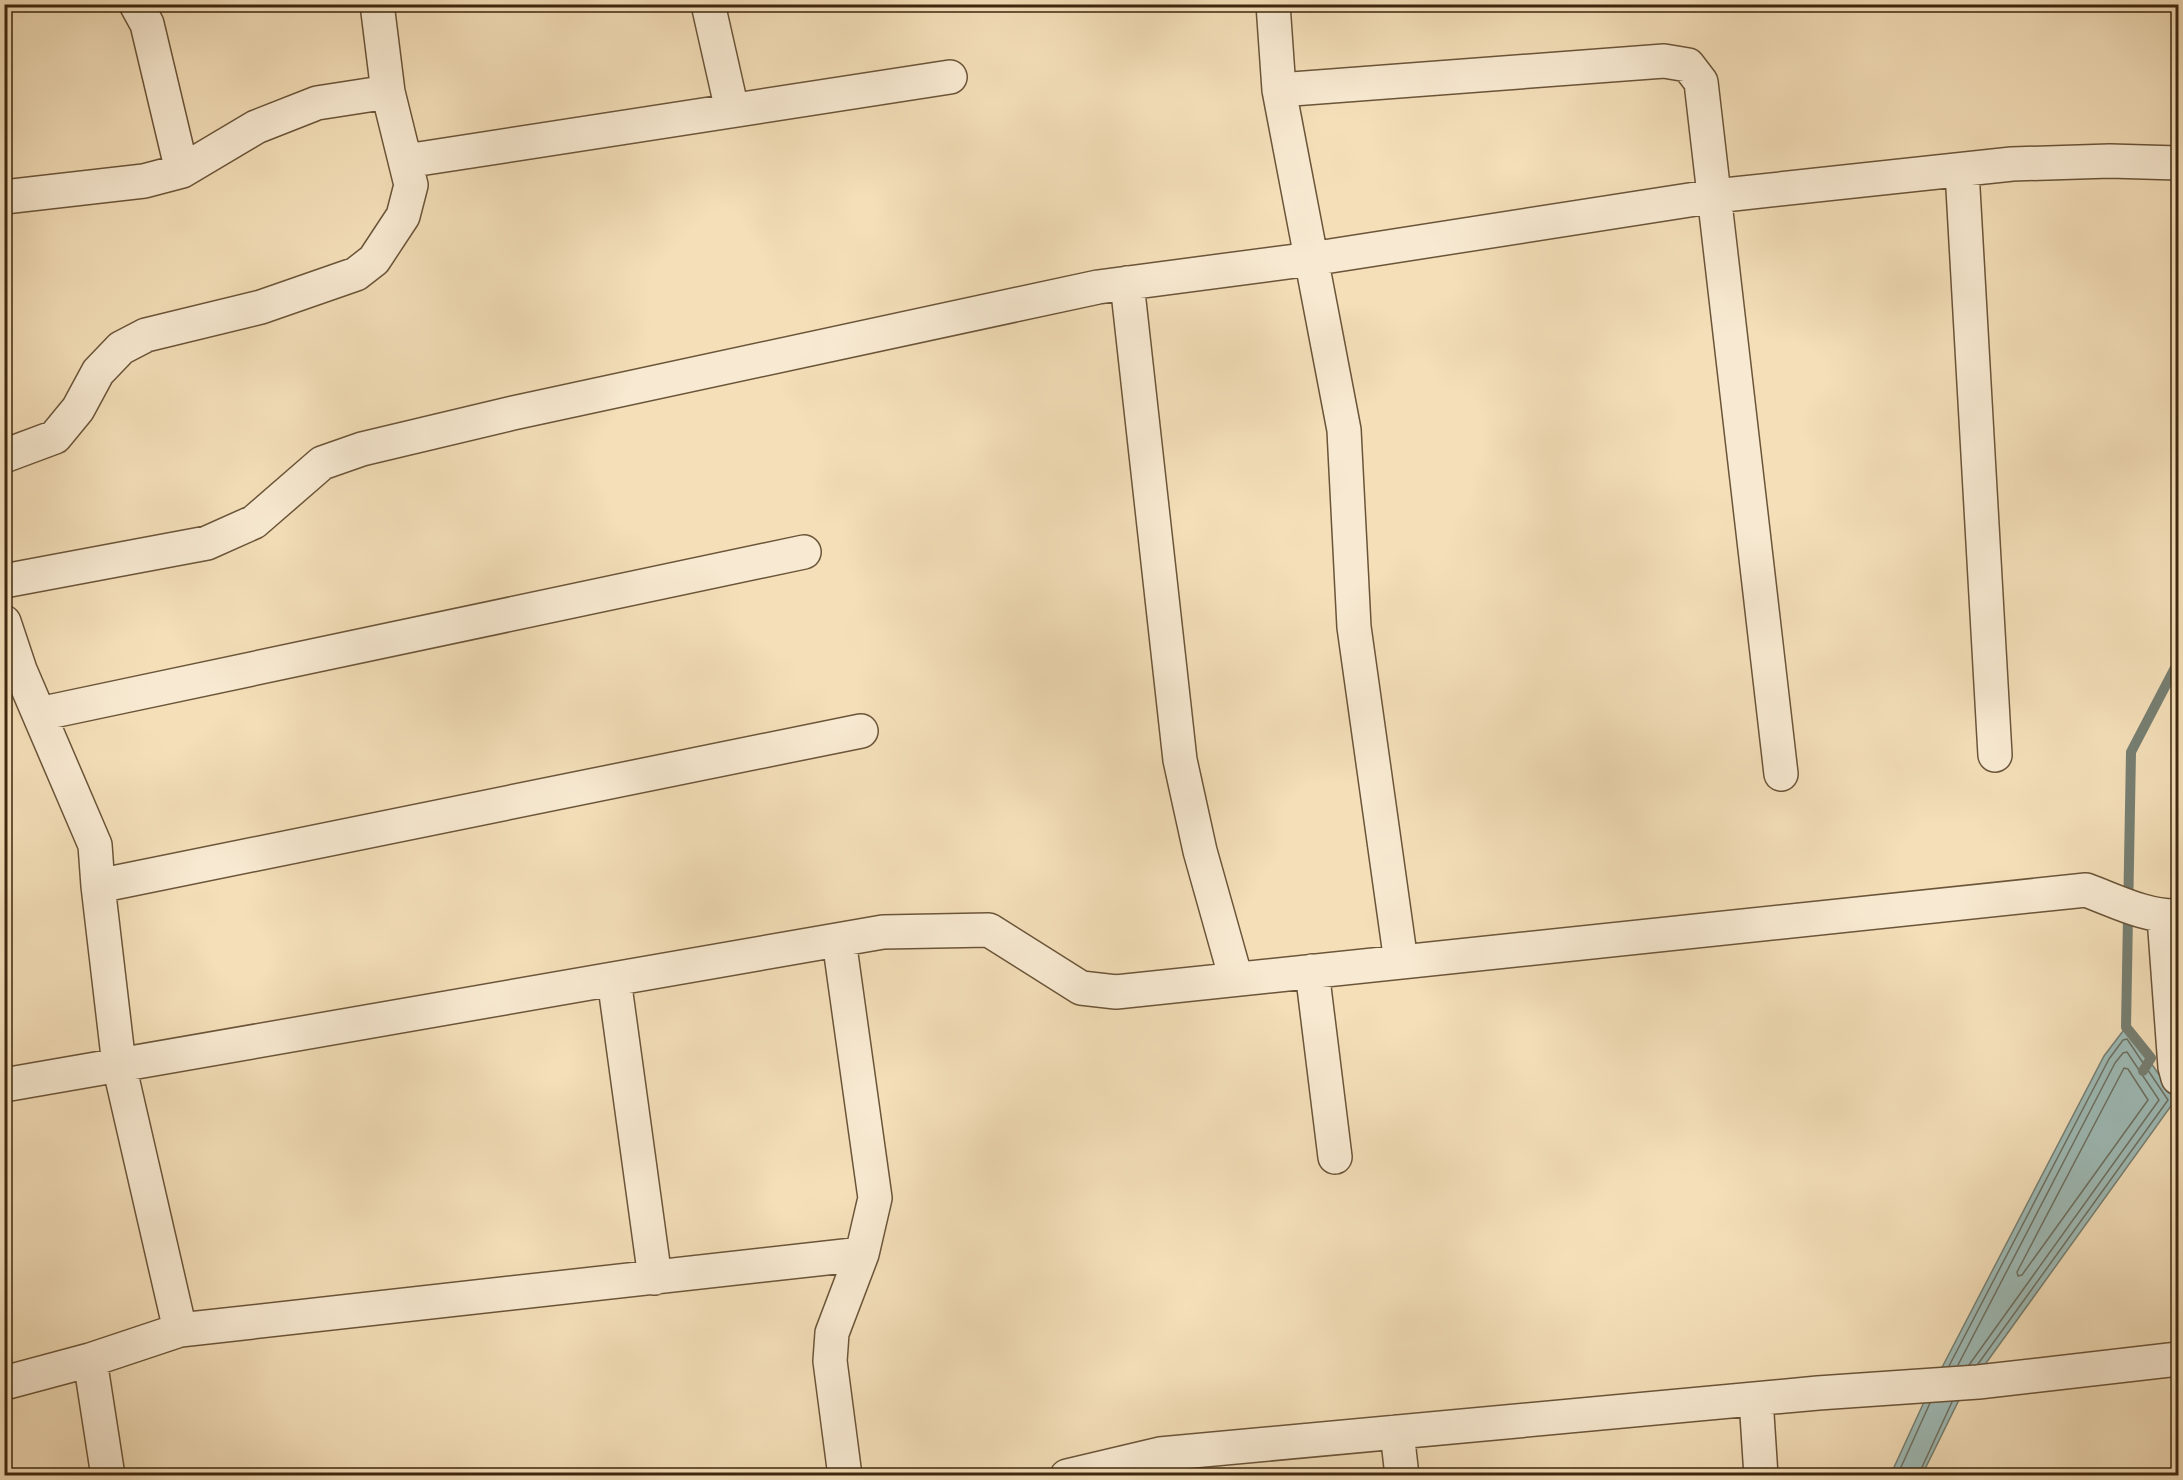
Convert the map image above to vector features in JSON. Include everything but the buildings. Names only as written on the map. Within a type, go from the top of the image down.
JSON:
[{"type":"street","points":[[136,4],[147,24],[182,171]]},
{"type":"street","points":[[4,456],[55,437],[78,409],[98,372],[121,348],[146,335],[261,307],[356,274],[374,260],[403,216],[411,185],[388,92],[376,4]]},
{"type":"street","points":[[708,4],[732,110]]},
{"type":"street","points":[[1273,4],[1279,90],[1344,430],[1354,627],[1401,962]]},
{"type":"street","points":[[1279,90],[1664,61],[1688,65],[1701,82],[1781,774]]},
{"type":"street","points":[[406,161],[950,77]]},
{"type":"street","points":[[4,197],[144,181],[182,171],[256,127],[317,103],[388,92]]},
{"type":"street","points":[[4,581],[207,543],[254,522],[322,463],[362,449],[513,413],[1098,287],[1311,259],[1715,196],[2012,164],[2110,161],[2178,163]]},
{"type":"street","points":[[1962,171],[1995,755]]},
{"type":"street","points":[[1127,283],[1180,760],[1200,851],[1236,979]]},
{"type":"street","points":[[39,714],[804,552]]},
{"type":"street","points":[[4,622],[20,670],[95,845],[119,1065],[180,1330]]},
{"type":"street","points":[[98,886],[861,731]]},
{"type":"street","points":[[4,1085],[883,932],[989,930],[1081,988],[1116,992],[2086,890],[2163,915],[2175,1067],[2178,1078]]},
{"type":"street","points":[[839,940],[875,1198],[862,1254],[832,1333],[831,1361],[845,1476]]},
{"type":"street","points":[[1312,971],[1335,1156]]},
{"type":"street","points":[[614,979],[655,1278]]},
{"type":"street","points":[[4,1383],[90,1360],[180,1330],[862,1254]]},
{"type":"street","points":[[1071,1475],[1160,1454],[1756,1399],[1978,1382],[2178,1359]]},
{"type":"street","points":[[90,1360],[108,1476]]},
{"type":"street","points":[[1756,1399],[1761,1476]]},
{"type":"street","points":[[1397,1432],[1402,1476]]},
{"type":"water","points":[[2126,1027],[2176,1099],[1958,1402],[1922,1475],[1890,1476],[1924,1402],[2104,1056]]},
{"type":"waterway","points":[[2143,1071],[2151,1058],[2126,1027],[2131,752],[2178,662]]}]
